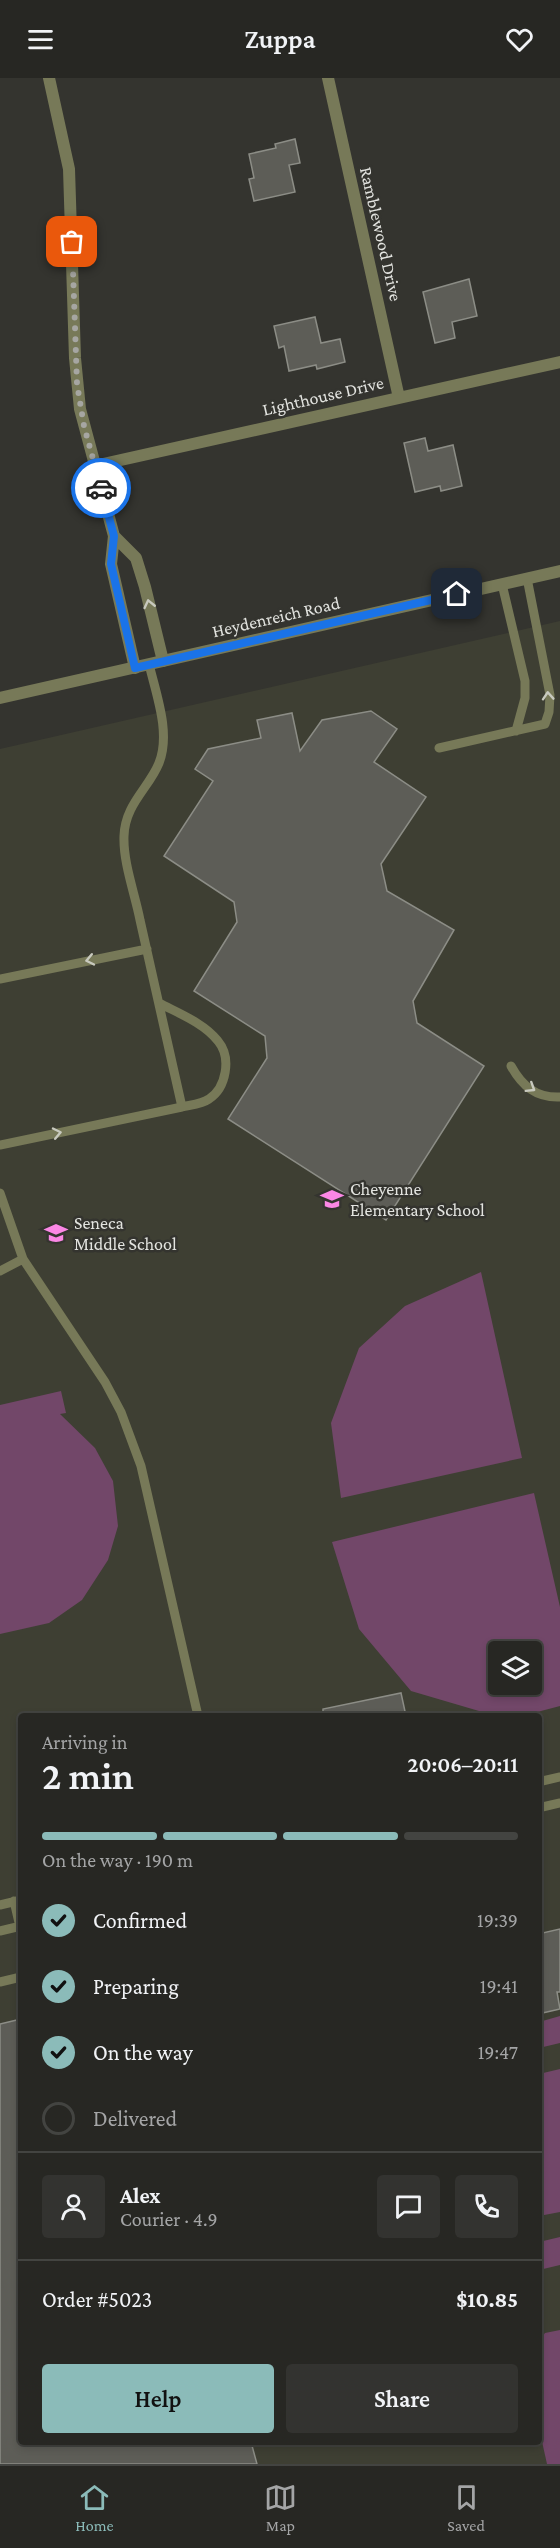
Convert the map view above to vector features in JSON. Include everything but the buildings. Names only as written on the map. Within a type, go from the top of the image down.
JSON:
[{"type":"street","points":[[49,78],[69,169],[77,384],[94,466],[114,536],[111,564],[135,668]]},
{"type":"street","name":"Ramblewood Drive","points":[[328,78],[399,398]]},
{"type":"street","name":"Lighthouse Drive","points":[[94,466],[560,362]]},
{"type":"street","points":[[114,536],[136,558],[146,587],[163,661]]},
{"type":"street","name":"Heydenreich Road","points":[[0,698],[560,571]]},
{"type":"lane","points":[[439,747],[545,724],[549,712],[550,695],[527,578]]},
{"type":"lane","points":[[502,584],[525,681],[525,699],[516,731]]},
{"type":"lane","points":[[149,664],[160,711],[162,748],[159,763],[131,809],[124,835],[125,852],[182,1107]]},
{"type":"lane","points":[[0,979],[147,949]]},
{"type":"lane","points":[[0,1145],[207,1101],[221,1089],[226,1058],[219,1041],[202,1026],[159,1003]]},
{"type":"lane","points":[[511,1066],[528,1089],[541,1095],[560,1096]]},
{"type":"lane","points":[[0,1193],[23,1258],[105,1382],[121,1412],[132,1440],[141,1466],[197,1713]]},
{"type":"lane","points":[[0,1271],[23,1258]]},
{"type":"lane","points":[[542,1781],[560,1777]]},
{"type":"lane","points":[[542,1807],[560,1803]]},
{"type":"lane","points":[[0,1905],[17,1901]]},
{"type":"lane","points":[[0,1931],[18,1927]]},
{"type":"lane","points":[[0,1982],[18,1978]]},
{"type":"shaded area","name":"Cheyenne Elementary School","points":[[560,621],[560,2464],[0,2464],[0,749]]},
{"type":"shaded area","points":[[481,1272],[522,1458],[341,1498],[331,1423],[359,1348],[405,1306]]},
{"type":"shaded area","points":[[61,1391],[66,1413],[60,1414],[95,1448],[113,1481],[118,1526],[108,1560],[82,1600],[49,1623],[0,1634],[0,1405]]},
{"type":"shaded area","points":[[534,1493],[560,1607],[560,1706],[533,1713],[486,1713],[411,1691],[359,1629],[332,1542]]},
{"type":"shaded area","points":[[560,2016],[560,2043],[542,2047],[542,2021]]},
{"type":"shaded area","points":[[560,2069],[560,2212],[542,2215],[542,2073]]},
{"type":"shaded area","points":[[560,2237],[560,2265],[542,2269],[542,2241]]},
{"type":"shaded area","points":[[560,2330],[560,2464],[547,2464],[542,2442],[542,2337],[545,2333]]},
{"type":"way so far","points":[[72,242],[77,384],[80,409],[101,488]]},
{"type":"place","name":"Cheyenne Elementary School","points":[[332,1199]]},
{"type":"place","name":"Seneca Middle School","points":[[56,1233]]},
{"type":"route","points":[[101,488],[114,536],[111,564],[135,668],[457,594]]}]
